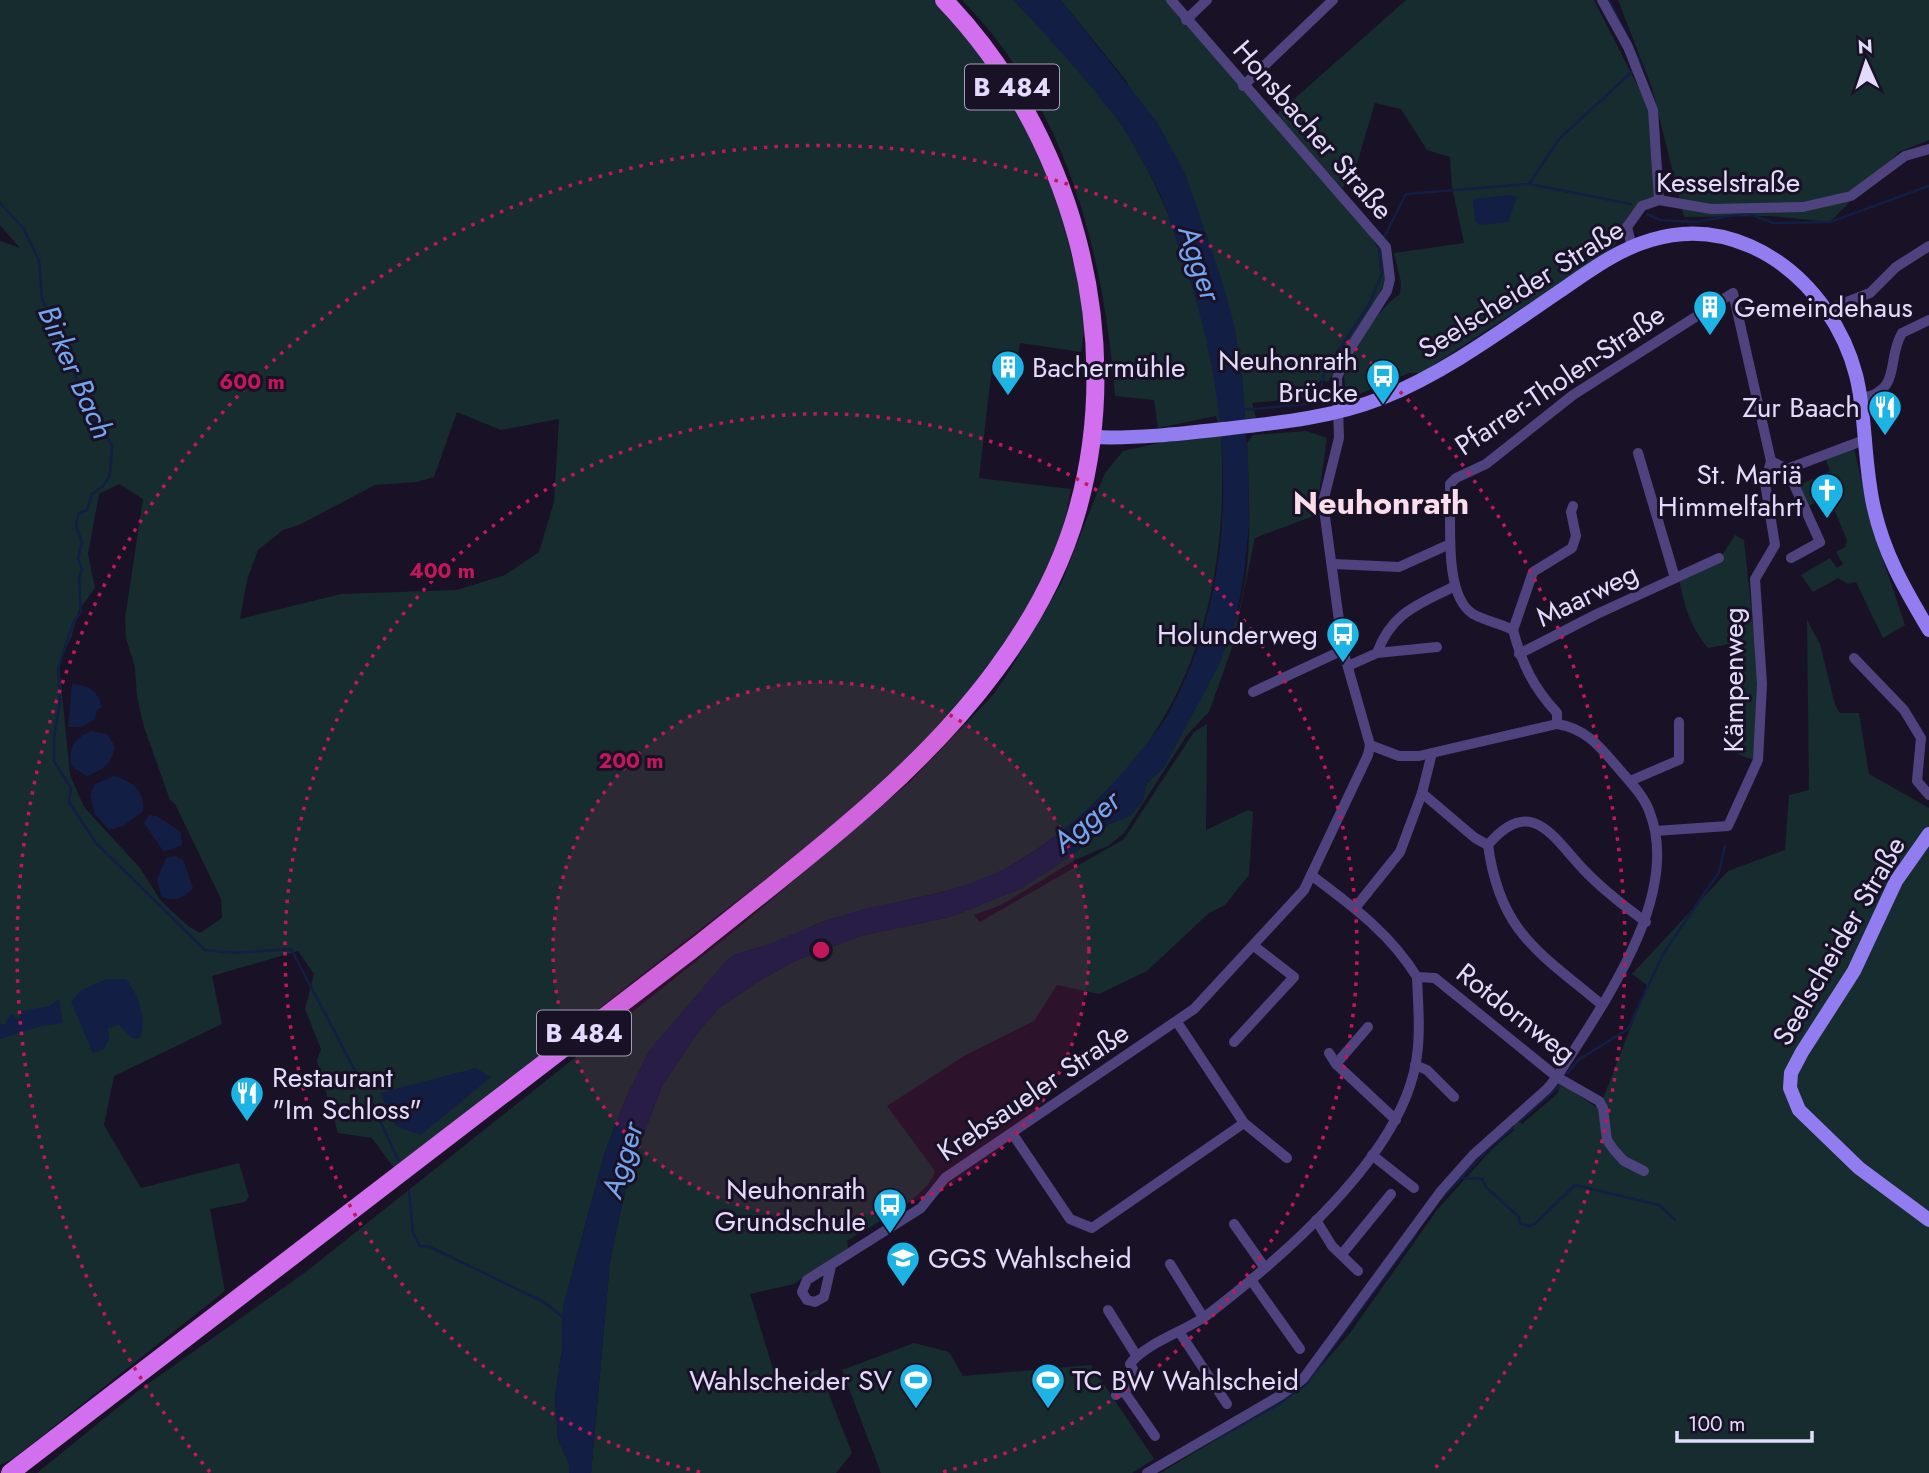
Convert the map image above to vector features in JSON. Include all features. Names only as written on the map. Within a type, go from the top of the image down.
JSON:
[{"type":"main road","name":"B 484","points":[[10,1473],[698,945],[895,780],[951,723],[994,672],[1038,602],[1072,526],[1090,437],[1094,370],[1091,319],[1084,269],[1061,186],[1019,99],[979,41],[944,0]]},
{"type":"street","name":"Honsbacher Straße","points":[[1171,0],[1386,247],[1390,279],[1387,291],[1340,367],[1336,388],[1337,413]]},
{"type":"street","points":[[1186,20],[1207,0]]},
{"type":"street","points":[[1244,86],[1333,0]]},
{"type":"street","points":[[1602,0],[1628,47],[1653,110],[1659,200]]},
{"type":"street","name":"Kesselstraße","points":[[1632,247],[1627,227],[1642,206],[1659,200],[1710,209],[1803,207],[1851,196],[1905,156],[1929,149]]},
{"type":"street","name":"Seelscheider Straße","points":[[1090,437],[1149,436],[1337,413],[1381,398],[1420,380],[1605,261],[1632,247],[1672,234],[1705,233],[1727,237],[1760,250],[1800,279],[1826,310],[1844,340],[1863,398],[1871,491],[1885,550],[1929,630]]},
{"type":"street","points":[[1826,310],[1870,293],[1896,267],[1929,246]]},
{"type":"street","name":"Pfarrer-Tholen-Straße","points":[[1450,544],[1450,484],[1456,478],[1486,464],[1573,395],[1733,293],[1772,461]]},
{"type":"street","points":[[1863,398],[1876,396],[1886,387],[1902,333],[1917,323],[1929,320]]},
{"type":"street","points":[[1147,1473],[1281,1395],[1303,1378],[1441,1191],[1472,1155],[1547,1089],[1556,1077],[1602,1005],[1646,922],[1652,900],[1655,831],[1650,811],[1630,781],[1588,735],[1573,726],[1557,724],[1406,757],[1370,745],[1343,650],[1334,564],[1323,502],[1339,438],[1337,413]]},
{"type":"street","points":[[1787,469],[1867,439]]},
{"type":"street","name":"Maarweg","points":[[1637,453],[1675,578]]},
{"type":"street","points":[[1772,461],[1787,469],[1820,542],[1791,558]]},
{"type":"street","name":"Kämpenweg","points":[[1655,831],[1728,826],[1758,760],[1762,684],[1755,579],[1775,545],[1765,483],[1772,461]]},
{"type":"street","points":[[1557,724],[1557,713],[1538,694],[1519,654],[1513,630],[1533,572],[1572,548],[1577,536],[1571,512],[1573,506]]},
{"type":"street","points":[[1334,564],[1399,567],[1450,544],[1455,586],[1470,613],[1513,630]]},
{"type":"street","name":"Maarweg","points":[[1519,654],[1597,614],[1719,558]]},
{"type":"street","points":[[1377,653],[1385,631],[1399,618],[1455,586]]},
{"type":"street","points":[[1348,666],[1377,653],[1437,647]]},
{"type":"street","points":[[1253,692],[1343,650]]},
{"type":"street","points":[[1854,658],[1904,710],[1922,738],[1917,781],[1929,795]]},
{"type":"street","points":[[1630,781],[1679,760],[1679,723]]},
{"type":"street","name":"Krebsaueler Straße","points":[[831,1266],[921,1208],[945,1178],[1177,1022],[1254,946],[1304,890],[1368,755],[1370,745]]},
{"type":"street","points":[[1355,908],[1400,852],[1422,793],[1432,753]]},
{"type":"street","points":[[1422,793],[1475,838],[1488,845]]},
{"type":"street","points":[[1488,845],[1510,826],[1529,821],[1539,823],[1551,831],[1582,869],[1618,902],[1646,922]]},
{"type":"street","name":"Seelscheider Straße","points":[[1929,834],[1896,881],[1854,971],[1802,1052],[1791,1073],[1790,1088],[1799,1110],[1858,1168],[1929,1220]]},
{"type":"street","points":[[1488,845],[1498,894],[1519,930],[1534,950],[1602,1005]]},
{"type":"street","name":"Rotdornweg","points":[[1311,875],[1355,908],[1404,955],[1417,977],[1435,978],[1556,1077],[1599,1101],[1603,1108],[1607,1140],[1624,1161],[1644,1171]]},
{"type":"street","points":[[1234,1042],[1294,977],[1254,946]]},
{"type":"street","points":[[1155,1436],[1120,1392],[1139,1380],[1130,1364],[1136,1355],[1180,1333],[1203,1317],[1265,1268],[1316,1220],[1373,1155],[1396,1120],[1415,1065],[1419,1021],[1417,977]]},
{"type":"street","points":[[1177,1022],[1244,1123],[1287,1158]]},
{"type":"street","points":[[1336,1064],[1368,1027]]},
{"type":"street","points":[[1329,1053],[1336,1064],[1396,1120]]},
{"type":"street","points":[[1415,1065],[1427,1070],[1454,1097]]},
{"type":"street","points":[[1013,1133],[1070,1219],[1092,1228],[1244,1123]]},
{"type":"street","points":[[1373,1155],[1414,1188]]},
{"type":"street","points":[[1342,1254],[1391,1194]]},
{"type":"street","points":[[1316,1220],[1332,1247],[1358,1271]]},
{"type":"street","points":[[1234,1224],[1265,1268]]},
{"type":"street","points":[[1170,1264],[1203,1317]]},
{"type":"street","points":[[1251,1280],[1300,1349]]},
{"type":"street","points":[[1108,1310],[1136,1355]]},
{"type":"street","points":[[1180,1333],[1227,1404]]},
{"type":"green space","points":[[0,0],[934,0],[957,23],[1017,108],[1057,196],[1081,295],[1085,325],[1081,352],[1020,343],[1017,363],[993,359],[979,478],[1071,489],[1052,559],[1018,625],[973,688],[919,747],[860,802],[427,1143],[394,1168],[372,1138],[338,1133],[317,1061],[321,1049],[305,1009],[314,974],[298,951],[212,976],[222,1024],[114,1076],[104,1125],[141,1188],[239,1163],[249,1197],[245,1202],[210,1209],[225,1291],[14,1458],[0,1465],[0,241],[20,248],[0,225]],"holes":[[[457,412],[501,430],[559,419],[554,502],[539,552],[505,575],[457,590],[341,594],[240,619],[247,580],[258,550],[283,530],[301,524],[375,485],[417,482],[434,477]],[[119,484],[143,499],[125,619],[126,638],[135,667],[137,697],[144,727],[170,800],[175,804],[221,899],[222,918],[200,933],[188,926],[161,901],[140,868],[84,807],[70,775],[59,663],[71,638],[79,610],[95,588],[88,554],[99,494]]]},
{"type":"green space","points":[[962,0],[1014,0],[1082,74],[1119,121],[1156,188],[1188,266],[1210,347],[1221,422],[1218,423],[1216,416],[1158,428],[1154,400],[1115,396],[1101,288],[1089,235],[1073,184],[1053,134],[1028,86],[998,42]]},
{"type":"green space","points":[[1061,0],[1166,0],[1372,237],[1377,247],[1384,249],[1386,277],[1375,304],[1328,382],[1321,380],[1304,398],[1252,403],[1256,418],[1245,419],[1242,376],[1127,82]]},
{"type":"green space","points":[[1406,0],[1594,0],[1650,110],[1656,197],[1635,209],[1629,216],[1620,238],[1608,252],[1421,373],[1409,373],[1355,396],[1348,394],[1344,380],[1351,356],[1374,320],[1400,294],[1401,282],[1394,253],[1464,243],[1452,187],[1450,157],[1427,150],[1401,109],[1375,103],[1352,180],[1342,188],[1276,115]]},
{"type":"green space","points":[[1618,0],[1929,0],[1929,140],[1899,152],[1830,222],[1771,216],[1684,217],[1652,88]]},
{"type":"green space","points":[[1306,431],[1327,438],[1316,515],[1255,538],[1232,648],[1209,712],[1187,735],[1124,833],[1108,846],[1075,860],[1001,905],[974,915],[980,922],[1124,839],[1194,732],[1207,724],[1206,830],[1248,810],[1253,812],[1249,875],[1225,905],[1209,913],[1147,971],[1099,994],[1057,985],[1034,1021],[964,1056],[887,1106],[935,1171],[931,1181],[897,1210],[847,1241],[848,1248],[794,1284],[750,1294],[778,1385],[819,1369],[852,1453],[836,1473],[591,1473],[610,1261],[629,1172],[662,1086],[696,1035],[718,1009],[757,982],[795,961],[860,936],[950,917],[1020,889],[1072,855],[1109,824],[1130,816],[1143,800],[1147,783],[1164,767],[1200,699],[1226,646],[1240,606],[1248,561],[1247,443],[1253,435]]},
{"type":"green space","points":[[1221,436],[1222,493],[1218,549],[1209,603],[1193,655],[1171,704],[1143,750],[1106,792],[1040,847],[982,879],[953,889],[831,919],[733,956],[649,1051],[625,1100],[605,1152],[563,1307],[562,1349],[555,1398],[558,1439],[570,1466],[569,1473],[37,1473],[138,1391],[307,1271],[744,923],[910,782],[993,695],[1010,670],[1061,584],[1105,473],[1123,451],[1159,443]]},
{"type":"green space","points":[[1854,448],[1871,524],[1905,625],[1883,638],[1856,582],[1848,584],[1838,578],[1813,592],[1801,575],[1830,558],[1837,568],[1843,564],[1836,552],[1845,547],[1847,540],[1829,497],[1806,507],[1797,486],[1830,471],[1825,458]]},
{"type":"green space","points":[[1735,535],[1744,540],[1758,673],[1754,760],[1737,754],[1739,736],[1729,644],[1708,648],[1689,615],[1679,578],[1719,560]]},
{"type":"green space","points":[[1807,620],[1820,644],[1835,705],[1840,713],[1859,713],[1869,774],[1929,808],[1929,1473],[1160,1473],[1234,1429],[1315,1373],[1350,1333],[1437,1210],[1492,1149],[1514,1130],[1514,1123],[1518,1120],[1522,1124],[1558,1093],[1559,1082],[1599,1109],[1647,985],[1632,974],[1728,871],[1785,850],[1789,795],[1809,790]]},
{"type":"green space","points":[[914,1343],[949,1352],[963,1376],[1091,1365],[1154,1459],[1132,1473],[881,1473],[842,1370]]},
{"type":"water","name":"Agger","points":[[1014,0],[1061,0],[1157,122],[1185,173],[1222,280],[1235,328],[1242,376],[1249,526],[1243,581],[1234,627],[1218,667],[1164,767],[1147,783],[1143,800],[1130,816],[1109,824],[1072,855],[1020,889],[950,917],[860,936],[795,961],[757,982],[718,1009],[696,1035],[662,1086],[629,1172],[610,1261],[591,1473],[569,1473],[570,1466],[558,1439],[555,1398],[562,1349],[563,1307],[605,1152],[625,1100],[649,1051],[733,956],[853,912],[932,895],[997,873],[1067,827],[1114,782],[1170,711],[1194,657],[1211,601],[1220,543],[1223,484],[1220,425],[1212,367],[1199,310],[1181,254],[1159,192],[1128,135],[1067,58]]},
{"type":"water","points":[[1511,195],[1517,197],[1508,222],[1479,225],[1475,221],[1473,199]]},
{"type":"water","points":[[72,684],[92,690],[102,707],[97,710],[95,719],[82,727],[68,727]]},
{"type":"water","points":[[91,731],[107,734],[115,746],[106,766],[87,776],[71,766],[71,753],[76,740]]},
{"type":"water","points":[[114,776],[136,788],[142,798],[143,811],[123,826],[109,830],[95,814],[90,795],[95,784]]},
{"type":"water","points":[[149,815],[157,816],[181,832],[182,845],[164,852],[144,823]]},
{"type":"water","points":[[176,856],[183,860],[193,888],[182,897],[170,899],[161,896],[157,879],[166,858]]},
{"type":"water","points":[[107,979],[126,979],[131,985],[140,1007],[142,1031],[140,1038],[133,1039],[119,1025],[108,1028],[109,1039],[104,1049],[93,1053],[71,1002],[81,990]]},
{"type":"water","points":[[59,999],[63,1023],[41,1026],[0,1039],[0,1024],[5,1024],[11,1014],[19,1020],[21,1011],[50,1006]]},
{"type":"water","points":[[476,1068],[491,1077],[421,1135],[396,1126],[380,1093]]},
{"type":"waterway","points":[[1609,0],[1641,64]]},
{"type":"waterway","points":[[1384,237],[1406,194],[1529,184],[1559,139],[1633,71]]},
{"type":"waterway","points":[[1529,184],[1631,204]]},
{"type":"waterway","points":[[1647,214],[1660,220],[1696,222],[1747,213],[1773,223],[1830,222],[1929,186]]},
{"type":"waterway","name":"Birker Bach","points":[[0,203],[24,229],[39,261],[42,299],[59,334],[60,350],[71,365],[90,415],[112,445],[110,475],[103,486],[92,494],[87,510],[78,514],[76,526],[82,542],[78,559],[82,569],[79,579],[81,612],[73,623],[58,669],[60,701],[54,737],[54,761],[71,788],[69,802],[96,843],[205,950],[232,953],[291,949],[359,1078]]},
{"type":"waterway","points":[[1243,410],[1306,404],[1319,399],[1324,372],[1369,305],[1382,273],[1379,249]]},
{"type":"waterway","points":[[1567,1074],[1578,1060],[1628,1029],[1663,954],[1719,872],[1725,846]]},
{"type":"waterway","points":[[1520,1121],[1559,1086]]},
{"type":"waterway","name":"Birker Bach","points":[[369,1096],[398,1160]]},
{"type":"waterway","points":[[1441,1199],[1491,1146],[1513,1128]]},
{"type":"waterway","points":[[1461,1178],[1482,1179],[1486,1187],[1519,1217],[1520,1224],[1529,1226],[1535,1224],[1575,1185],[1659,1205],[1675,1220]]},
{"type":"waterway","name":"Birker Bach","points":[[409,1191],[413,1233],[420,1246],[430,1247],[544,1302],[564,1318]]},
{"type":"waterway","points":[[1216,1439],[1279,1404],[1306,1384],[1416,1234]]},
{"type":"place","name":"Gemeindehaus","points":[[1710,337]]},
{"type":"place","name":"Bachermühle","points":[[1008,397]]},
{"type":"place","name":"Neuhonrath Brücke","points":[[1383,406]]},
{"type":"place","name":"Zur Baach","points":[[1885,437]]},
{"type":"place","name":"St. Mariä Himmelfahrt","points":[[1827,520]]},
{"type":"place","name":"Holunderweg","points":[[1343,664]]},
{"type":"place","name":"Restaurant \"Im Schloss\"","points":[[247,1123]]},
{"type":"place","name":"Neuhonrath Grundschule","points":[[890,1235]]},
{"type":"place","name":"GGS Wahlscheid","points":[[903,1288]]},
{"type":"place","name":"Wahlscheider SV","points":[[916,1410]]},
{"type":"place","name":"TC BW Wahlscheid","points":[[1048,1410]]},
{"type":"district","name":"Neuhonrath","points":[[1381,503]]}]
